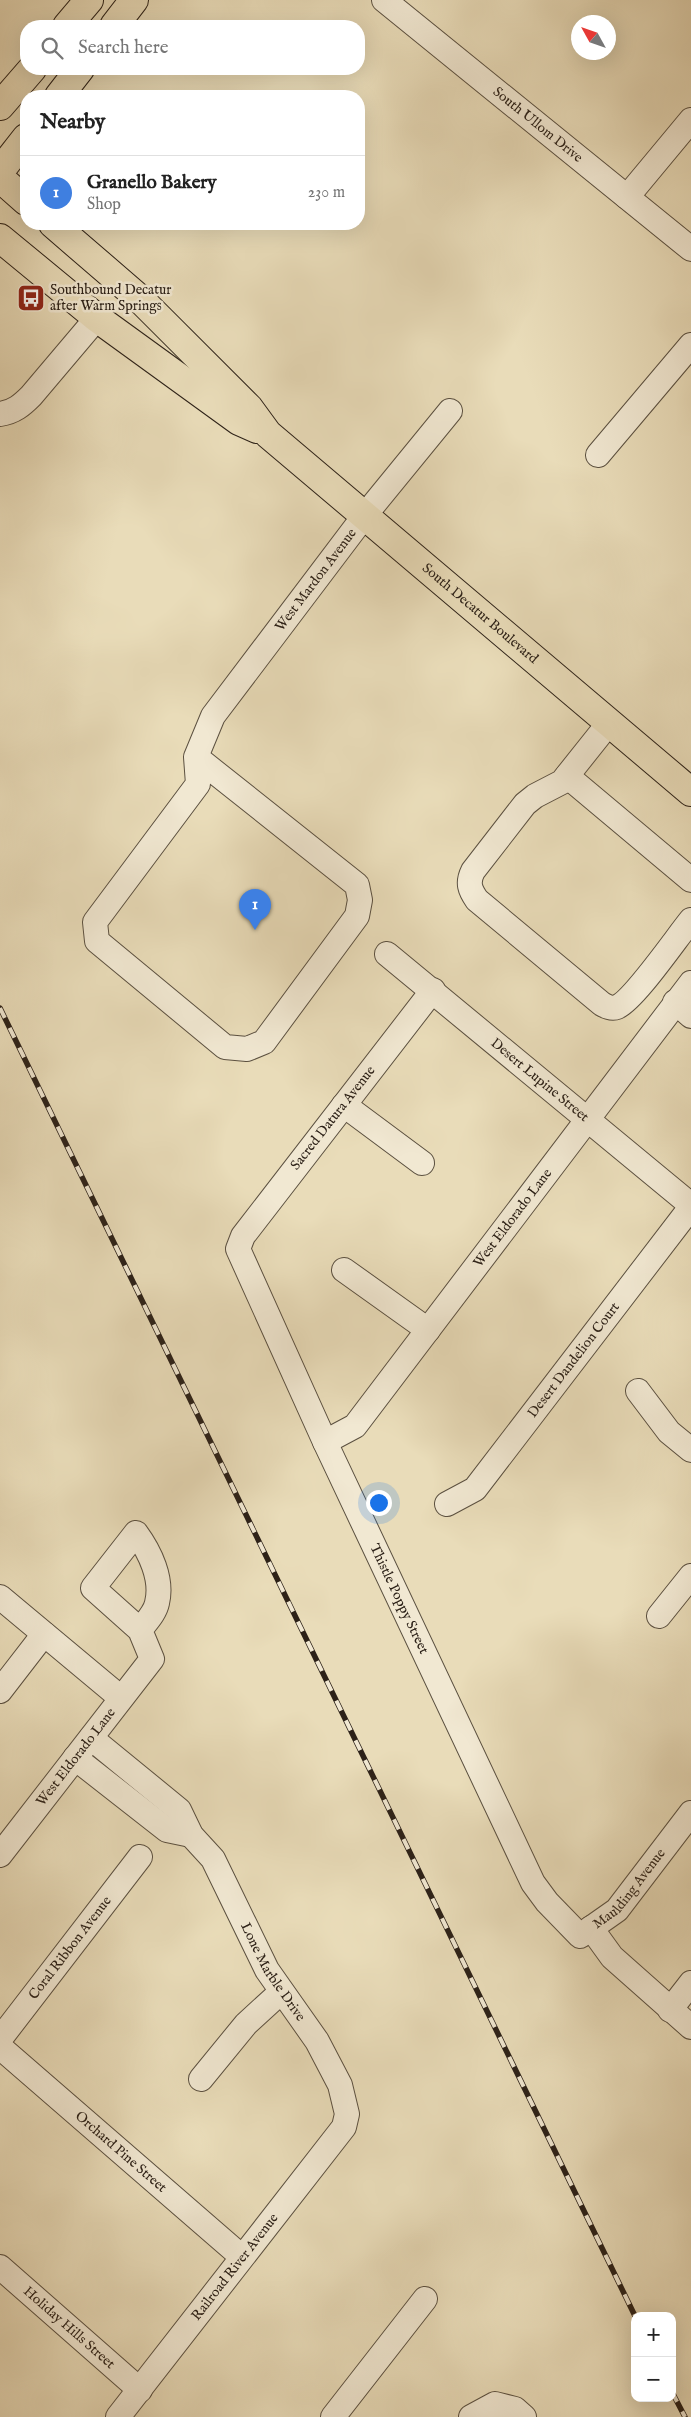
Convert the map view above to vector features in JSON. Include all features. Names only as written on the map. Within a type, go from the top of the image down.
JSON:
[{"type":"main road","points":[[72,20],[89,0]]},
{"type":"main road","points":[[119,20],[134,0]]},
{"type":"main road","points":[[0,106],[27,75]]},
{"type":"main road","points":[[64,90],[75,75]]},
{"type":"main road","points":[[0,171],[20,146]]},
{"type":"main road","points":[[0,178],[20,196]]},
{"type":"main road","name":"South Decatur Boulevard","points":[[60,230],[140,299],[249,408],[268,434],[691,792]]},
{"type":"main road","name":"South Decatur Boulevard","points":[[0,238],[97,318],[239,421],[268,434]]},
{"type":"street","name":"South Ullom Drive","points":[[384,0],[691,249]]},
{"type":"street","points":[[627,197],[691,120]]},
{"type":"street","points":[[0,414],[8,413],[20,406],[31,396],[97,318]]},
{"type":"street","points":[[598,455],[691,345]]},
{"type":"street","name":"West Mardon Avenue","points":[[196,757],[213,716],[365,515],[450,412]]},
{"type":"street","points":[[609,723],[562,782],[535,796],[525,804],[478,864],[469,883],[471,892],[477,900],[602,1004],[613,1008],[619,1006],[633,994],[691,920]]},
{"type":"street","points":[[196,757],[356,884],[360,900],[357,916],[264,1042],[247,1049],[226,1046],[97,941],[94,922],[198,784],[196,757]]},
{"type":"street","points":[[567,776],[691,880]]},
{"type":"street","name":"Desert Lupine Street","points":[[388,954],[589,1118],[691,1206]]},
{"type":"street","name":"West Eldorado Lane","points":[[325,1442],[355,1426],[589,1118],[683,1009],[691,983]]},
{"type":"street","name":"Sacred Datura Avenue","points":[[238,1249],[243,1236],[433,990]]},
{"type":"street","points":[[344,1105],[422,1163]]},
{"type":"street","name":"Desert Dandelion Court","points":[[447,1504],[475,1489],[691,1206]]},
{"type":"street","name":"Thistle Poppy Street","points":[[238,1249],[325,1442],[533,1883],[547,1902],[586,1932],[691,2027]]},
{"type":"street","points":[[344,1270],[428,1330]]},
{"type":"street","points":[[638,1391],[669,1432],[691,1450]]},
{"type":"street","points":[[659,1616],[691,1576]]},
{"type":"street","points":[[0,1596],[121,1698]]},
{"type":"street","name":"West Eldorado Lane","points":[[0,1855],[152,1659],[140,1630]]},
{"type":"street","points":[[0,1691],[44,1634]]},
{"type":"street","name":"Lone Marble Drive","points":[[90,1738],[145,1797]]},
{"type":"street","name":"Lone Marble Drive","points":[[75,1758],[145,1797],[179,1810],[191,1835],[213,1859],[268,1970],[281,1992],[317,2040],[340,2085],[347,2114]]},
{"type":"street","name":"Maulding Avenue","points":[[586,1932],[616,1910],[691,1814]]},
{"type":"street","name":"Coral Ribbon Avenue","points":[[0,2039],[140,1857]]},
{"type":"street","points":[[670,2010],[691,1983]]},
{"type":"street","points":[[201,2079],[246,2024],[281,1992]]},
{"type":"street","name":"Orchard Pine Street","points":[[0,2047],[242,2257]]},
{"type":"street","name":"Railroad River Avenue","points":[[118,2417],[344,2126],[347,2114]]},
{"type":"street","name":"Holiday Hills Street","points":[[0,2267],[140,2390]]},
{"type":"street","points":[[332,2417],[425,2299]]},
{"type":"street","points":[[470,2417],[495,2404],[516,2409],[524,2417]]},
{"type":"railway","points":[[0,1008],[633,2312]]},
{"type":"railway","points":[[676,2400],[685,2417]]},
{"type":"place","name":"Southbound Decatur after Warm Springs","points":[[31,298]]},
{"type":"place","name":"Granello Bakery","points":[[255,930]]}]
